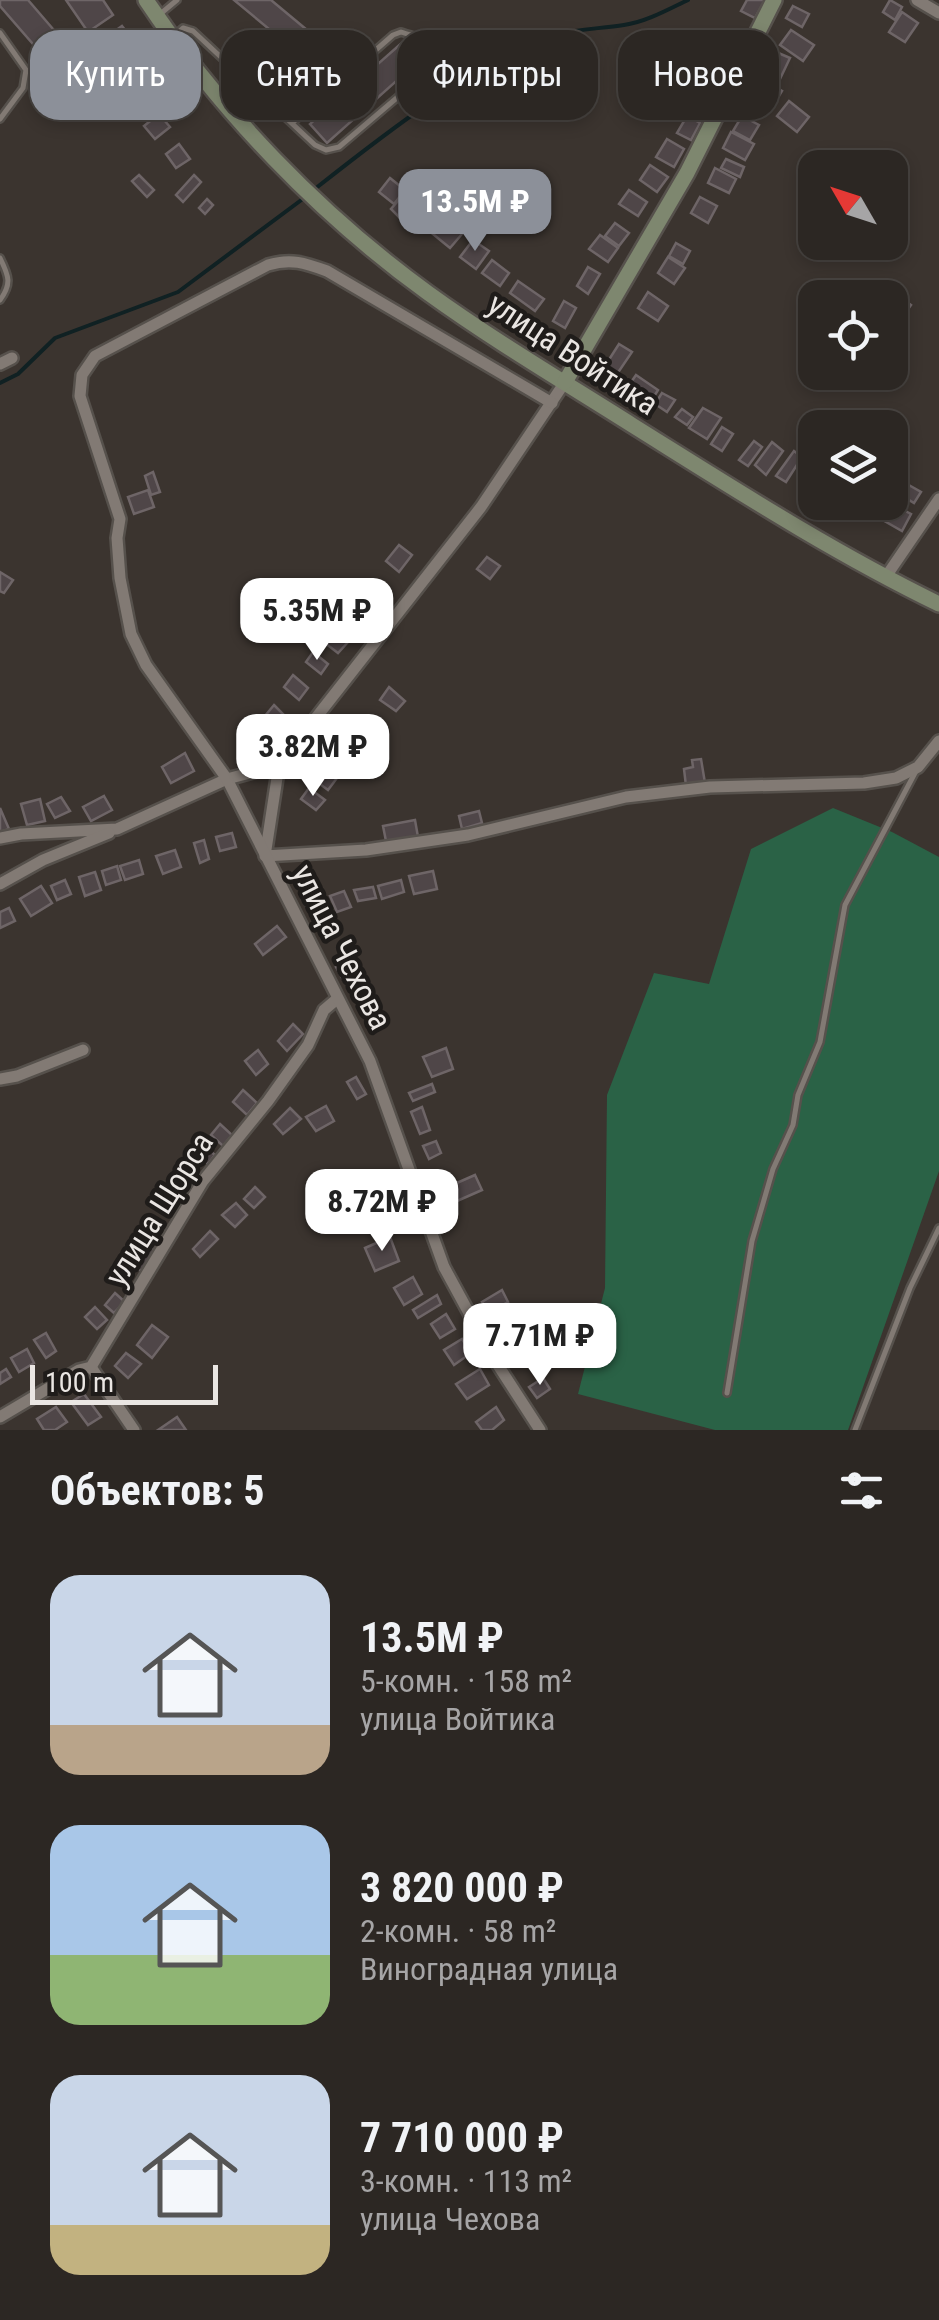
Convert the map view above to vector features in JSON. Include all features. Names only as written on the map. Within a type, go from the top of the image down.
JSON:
[{"type":"main road","name":"улица Войтика","points":[[146,0],[167,30]]},
{"type":"main road","points":[[565,382],[687,173],[774,0]]},
{"type":"main road","name":"улица Войтика","points":[[201,73],[246,128],[352,232],[430,294],[793,526],[939,604]]},
{"type":"street","points":[[917,0],[939,13]]},
{"type":"street","name":"улица Чехова","points":[[540,1430],[494,1358],[444,1267],[370,1062],[227,779],[146,664],[130,634],[120,578],[120,519],[80,396],[82,375],[95,356],[268,265],[285,260],[328,272],[552,402]]},
{"type":"street","points":[[565,382],[481,507],[279,766],[266,856],[366,850],[468,834],[626,797],[710,787],[864,783],[896,778],[918,767],[939,741]]},
{"type":"street","points":[[885,578],[939,500]]},
{"type":"street","points":[[0,884],[43,860],[227,779],[279,766]]},
{"type":"street","points":[[0,838],[117,829]]},
{"type":"street","name":"улица Щорса","points":[[91,1367],[203,1181],[268,1100],[308,1045],[324,1010],[337,998]]},
{"type":"street","points":[[0,1079],[83,1050]]},
{"type":"street","points":[[0,1417],[79,1370],[91,1367],[134,1430]]},
{"type":"lane","points":[[157,16],[177,0]]},
{"type":"lane","points":[[201,39],[292,124],[315,145],[326,150],[339,147],[439,62],[440,52],[435,44],[401,32],[394,35],[292,124]]},
{"type":"lane","points":[[0,33],[26,70],[23,88],[0,119]]},
{"type":"lane","points":[[0,258],[9,277],[9,287],[0,300]]},
{"type":"lane","points":[[727,1393],[752,1241],[773,1169],[793,1125],[798,1095],[820,1042],[845,905],[918,767]]},
{"type":"lane","points":[[855,1430],[910,1288],[939,1228]]},
{"type":"green space","points":[[833,808],[939,857],[939,1171],[848,1430],[715,1430],[578,1394],[605,1288],[607,1095],[654,973],[709,984],[751,849]]},
{"type":"building","points":[[0,0],[28,0],[54,30],[30,30],[30,41],[0,6]]},
{"type":"building","points":[[66,0],[103,0],[113,15],[87,30]]},
{"type":"building","points":[[234,0],[271,0],[307,30],[270,30]]},
{"type":"building","points":[[747,0],[765,0],[755,18],[741,11]]},
{"type":"building","points":[[890,0],[902,7],[895,20],[883,12]]},
{"type":"building","points":[[793,6],[809,14],[802,27],[786,18]]},
{"type":"building","points":[[902,12],[918,23],[905,42],[889,32]]},
{"type":"building","points":[[791,30],[814,45],[803,61],[780,45]]},
{"type":"building","points":[[397,47],[397,80],[377,98],[377,65]]},
{"type":"building","points":[[779,53],[790,58],[779,81]]},
{"type":"building","points":[[789,101],[809,117],[797,132],[779,114]]},
{"type":"building","points":[[152,120],[164,120],[170,127],[155,139],[144,126]]},
{"type":"building","points":[[315,120],[353,120],[327,143],[310,124]]},
{"type":"building","points":[[685,120],[700,123],[691,140],[677,133]]},
{"type":"building","points":[[740,120],[759,125],[750,140],[733,131]]},
{"type":"building","points":[[731,132],[754,144],[745,160],[723,148]]},
{"type":"building","points":[[667,139],[684,149],[674,167],[656,157]]},
{"type":"building","points":[[179,144],[190,159],[176,168],[166,154]]},
{"type":"building","points":[[726,159],[744,167],[740,177],[721,168]]},
{"type":"building","points":[[650,165],[668,177],[657,192],[640,180]]},
{"type":"building","points":[[715,168],[736,179],[729,193],[708,183]]},
{"type":"building","points":[[139,175],[154,190],[147,197],[132,181]]},
{"type":"building","points":[[194,175],[201,182],[183,202],[176,195]]},
{"type":"building","points":[[390,178],[405,190],[394,204],[379,192]]},
{"type":"building","points":[[629,190],[647,202],[638,216],[619,204]]},
{"type":"building","points":[[422,192],[433,201],[416,221],[405,213]]},
{"type":"building","points":[[405,193],[413,199],[399,217],[391,209]]},
{"type":"building","points":[[700,197],[717,206],[708,223],[691,213]]},
{"type":"building","points":[[207,199],[213,205],[205,214],[199,208]]},
{"type":"building","points":[[434,211],[462,234],[450,248],[422,225]]},
{"type":"building","points":[[615,223],[629,233],[619,246],[605,236]]},
{"type":"building","points":[[600,235],[618,248],[608,262],[589,249]]},
{"type":"building","points":[[473,240],[489,251],[476,269],[460,257]]},
{"type":"building","points":[[676,243],[690,251],[683,264],[669,256]]},
{"type":"building","points":[[668,257],[685,268],[674,284],[658,273]]},
{"type":"building","points":[[492,260],[509,273],[500,286],[482,273]]},
{"type":"building","points":[[588,267],[600,274],[588,294],[577,286]]},
{"type":"building","points":[[518,281],[544,299],[535,311],[510,293]]},
{"type":"building","points":[[648,292],[668,306],[658,321],[638,308]]},
{"type":"building","points":[[564,301],[576,308],[565,328],[553,321]]},
{"type":"building","points":[[619,344],[632,352],[615,377],[603,369]]},
{"type":"building","points":[[636,375],[658,390],[650,403],[627,388]]},
{"type":"building","points":[[662,393],[675,400],[667,412],[655,404]]},
{"type":"building","points":[[703,408],[721,418],[707,439],[689,428]]},
{"type":"building","points":[[682,409],[693,417],[687,425],[675,417]]},
{"type":"building","points":[[722,427],[733,434],[722,451],[711,444]]},
{"type":"building","points":[[754,441],[762,447],[748,466],[739,460]]},
{"type":"building","points":[[772,442],[783,451],[766,475],[755,465]]},
{"type":"building","points":[[794,451],[798,454],[798,463],[786,482],[776,476]]},
{"type":"building","points":[[153,472],[160,492],[151,495],[145,476]]},
{"type":"building","points":[[908,485],[921,492],[914,503],[908,499]]},
{"type":"building","points":[[148,490],[154,507],[134,514],[128,497]]},
{"type":"building","points":[[883,520],[908,520],[902,531]]},
{"type":"building","points":[[399,545],[412,555],[399,572],[386,561]]},
{"type":"building","points":[[487,557],[500,566],[490,579],[477,569]]},
{"type":"building","points":[[0,572],[13,580],[4,593],[0,591]]},
{"type":"building","points":[[335,630],[349,641],[338,653],[325,643]]},
{"type":"building","points":[[313,652],[328,664],[321,674],[306,662]]},
{"type":"building","points":[[293,675],[308,688],[299,700],[284,687]]},
{"type":"building","points":[[389,687],[405,701],[396,711],[380,700]]},
{"type":"building","points":[[274,705],[285,716],[276,727],[265,716]]},
{"type":"building","points":[[368,716],[379,724],[367,739],[357,731]]},
{"type":"building","points":[[263,719],[273,729],[260,741],[250,732]]},
{"type":"building","points":[[349,739],[362,750],[349,766],[336,756]]},
{"type":"building","points":[[185,753],[194,771],[171,783],[162,767]]},
{"type":"building","points":[[701,759],[705,783],[686,786],[684,769],[693,767],[692,760]]},
{"type":"building","points":[[329,765],[340,774],[328,790],[316,781]]},
{"type":"building","points":[[309,788],[325,800],[316,810],[301,799]]},
{"type":"building","points":[[104,796],[112,810],[91,821],[83,807]]},
{"type":"building","points":[[61,797],[70,811],[55,818],[47,804]]},
{"type":"building","points":[[40,799],[45,821],[27,825],[21,804]]},
{"type":"building","points":[[0,808],[9,829],[0,832]]},
{"type":"building","points":[[479,811],[482,823],[462,829],[459,816]]},
{"type":"building","points":[[415,820],[418,837],[386,841],[383,826]]},
{"type":"building","points":[[232,833],[236,847],[220,851],[216,837]]},
{"type":"building","points":[[204,840],[209,859],[200,863],[194,843]]},
{"type":"building","points":[[175,850],[181,867],[163,874],[156,856]]},
{"type":"building","points":[[139,860],[143,874],[125,880],[120,866]]},
{"type":"building","points":[[117,866],[121,880],[106,885],[102,871]]},
{"type":"building","points":[[433,871],[437,889],[414,894],[409,876]]},
{"type":"building","points":[[95,872],[101,890],[85,896],[79,877]]},
{"type":"building","points":[[65,880],[71,894],[57,900],[51,886]]},
{"type":"building","points":[[401,880],[404,892],[382,899],[378,886]]},
{"type":"building","points":[[41,886],[52,903],[31,916],[20,899]]},
{"type":"building","points":[[373,887],[376,898],[358,901],[354,890]]},
{"type":"building","points":[[344,891],[351,907],[337,912],[330,896]]},
{"type":"building","points":[[323,898],[330,913],[313,919],[306,904]]},
{"type":"building","points":[[9,908],[15,921],[0,928],[0,912]]},
{"type":"building","points":[[277,926],[286,937],[263,955],[255,944]]},
{"type":"building","points":[[354,957],[361,974],[345,983],[336,967]]},
{"type":"building","points":[[379,1014],[383,1023],[372,1029],[368,1020]]},
{"type":"building","points":[[293,1024],[303,1034],[287,1051],[278,1041]]},
{"type":"building","points":[[446,1048],[453,1069],[432,1077],[423,1057]]},
{"type":"building","points":[[258,1050],[268,1064],[256,1075],[245,1061]]},
{"type":"building","points":[[356,1077],[366,1094],[357,1099],[347,1082]]},
{"type":"building","points":[[432,1084],[435,1092],[413,1101],[409,1093]]},
{"type":"building","points":[[243,1090],[257,1103],[247,1115],[233,1102]]},
{"type":"building","points":[[326,1106],[334,1121],[316,1131],[306,1117]]},
{"type":"building","points":[[422,1107],[430,1130],[420,1134],[411,1112]]},
{"type":"building","points":[[290,1108],[301,1119],[283,1134],[274,1124]]},
{"type":"building","points":[[220,1124],[232,1135],[223,1146],[211,1135]]},
{"type":"building","points":[[436,1141],[441,1153],[429,1159],[423,1146]]},
{"type":"building","points":[[203,1145],[215,1155],[208,1164],[195,1154]]},
{"type":"building","points":[[475,1175],[482,1190],[457,1201],[450,1186]]},
{"type":"building","points":[[174,1178],[189,1188],[178,1203],[164,1192]]},
{"type":"building","points":[[255,1187],[265,1197],[254,1208],[244,1199]]},
{"type":"building","points":[[236,1203],[247,1215],[235,1227],[222,1215]]},
{"type":"building","points":[[210,1231],[218,1239],[200,1257],[193,1249]]},
{"type":"building","points":[[390,1237],[399,1261],[375,1271],[365,1248]]},
{"type":"building","points":[[145,1244],[157,1251],[142,1271],[131,1265]]},
{"type":"building","points":[[413,1277],[422,1294],[404,1305],[394,1288]]},
{"type":"building","points":[[502,1290],[508,1302],[488,1313],[482,1302]]},
{"type":"building","points":[[115,1293],[125,1302],[114,1313],[105,1305]]},
{"type":"building","points":[[437,1295],[441,1304],[418,1318],[413,1310]]},
{"type":"building","points":[[95,1307],[107,1320],[97,1329],[85,1317]]},
{"type":"building","points":[[446,1314],[455,1329],[440,1338],[431,1324]]},
{"type":"building","points":[[522,1322],[526,1331],[505,1343],[499,1334]]},
{"type":"building","points":[[152,1325],[168,1337],[152,1358],[137,1345]]},
{"type":"building","points":[[46,1333],[56,1351],[46,1358],[34,1340]]},
{"type":"building","points":[[462,1339],[471,1353],[454,1365],[444,1350]]},
{"type":"building","points":[[526,1346],[531,1353],[516,1362],[511,1354]]},
{"type":"building","points":[[27,1349],[34,1363],[19,1372],[11,1358]]},
{"type":"building","points":[[126,1353],[141,1364],[128,1378],[115,1366]]},
{"type":"building","points":[[6,1369],[11,1377],[0,1384],[0,1373]]},
{"type":"building","points":[[480,1369],[489,1385],[467,1399],[456,1384]]},
{"type":"building","points":[[543,1378],[550,1389],[537,1398],[529,1387]]},
{"type":"building","points":[[84,1394],[101,1417],[88,1425],[71,1402]]},
{"type":"building","points":[[56,1407],[67,1422],[55,1430],[44,1430],[37,1419]]},
{"type":"building","points":[[496,1407],[504,1420],[492,1430],[482,1430],[476,1422]]},
{"type":"building","points":[[177,1417],[186,1430],[158,1430]]},
{"type":"waterway","points":[[311,192],[428,104],[492,64],[556,35],[632,23],[688,0]]},
{"type":"waterway","points":[[0,383],[18,374],[55,338],[178,292],[304,198]]}]
